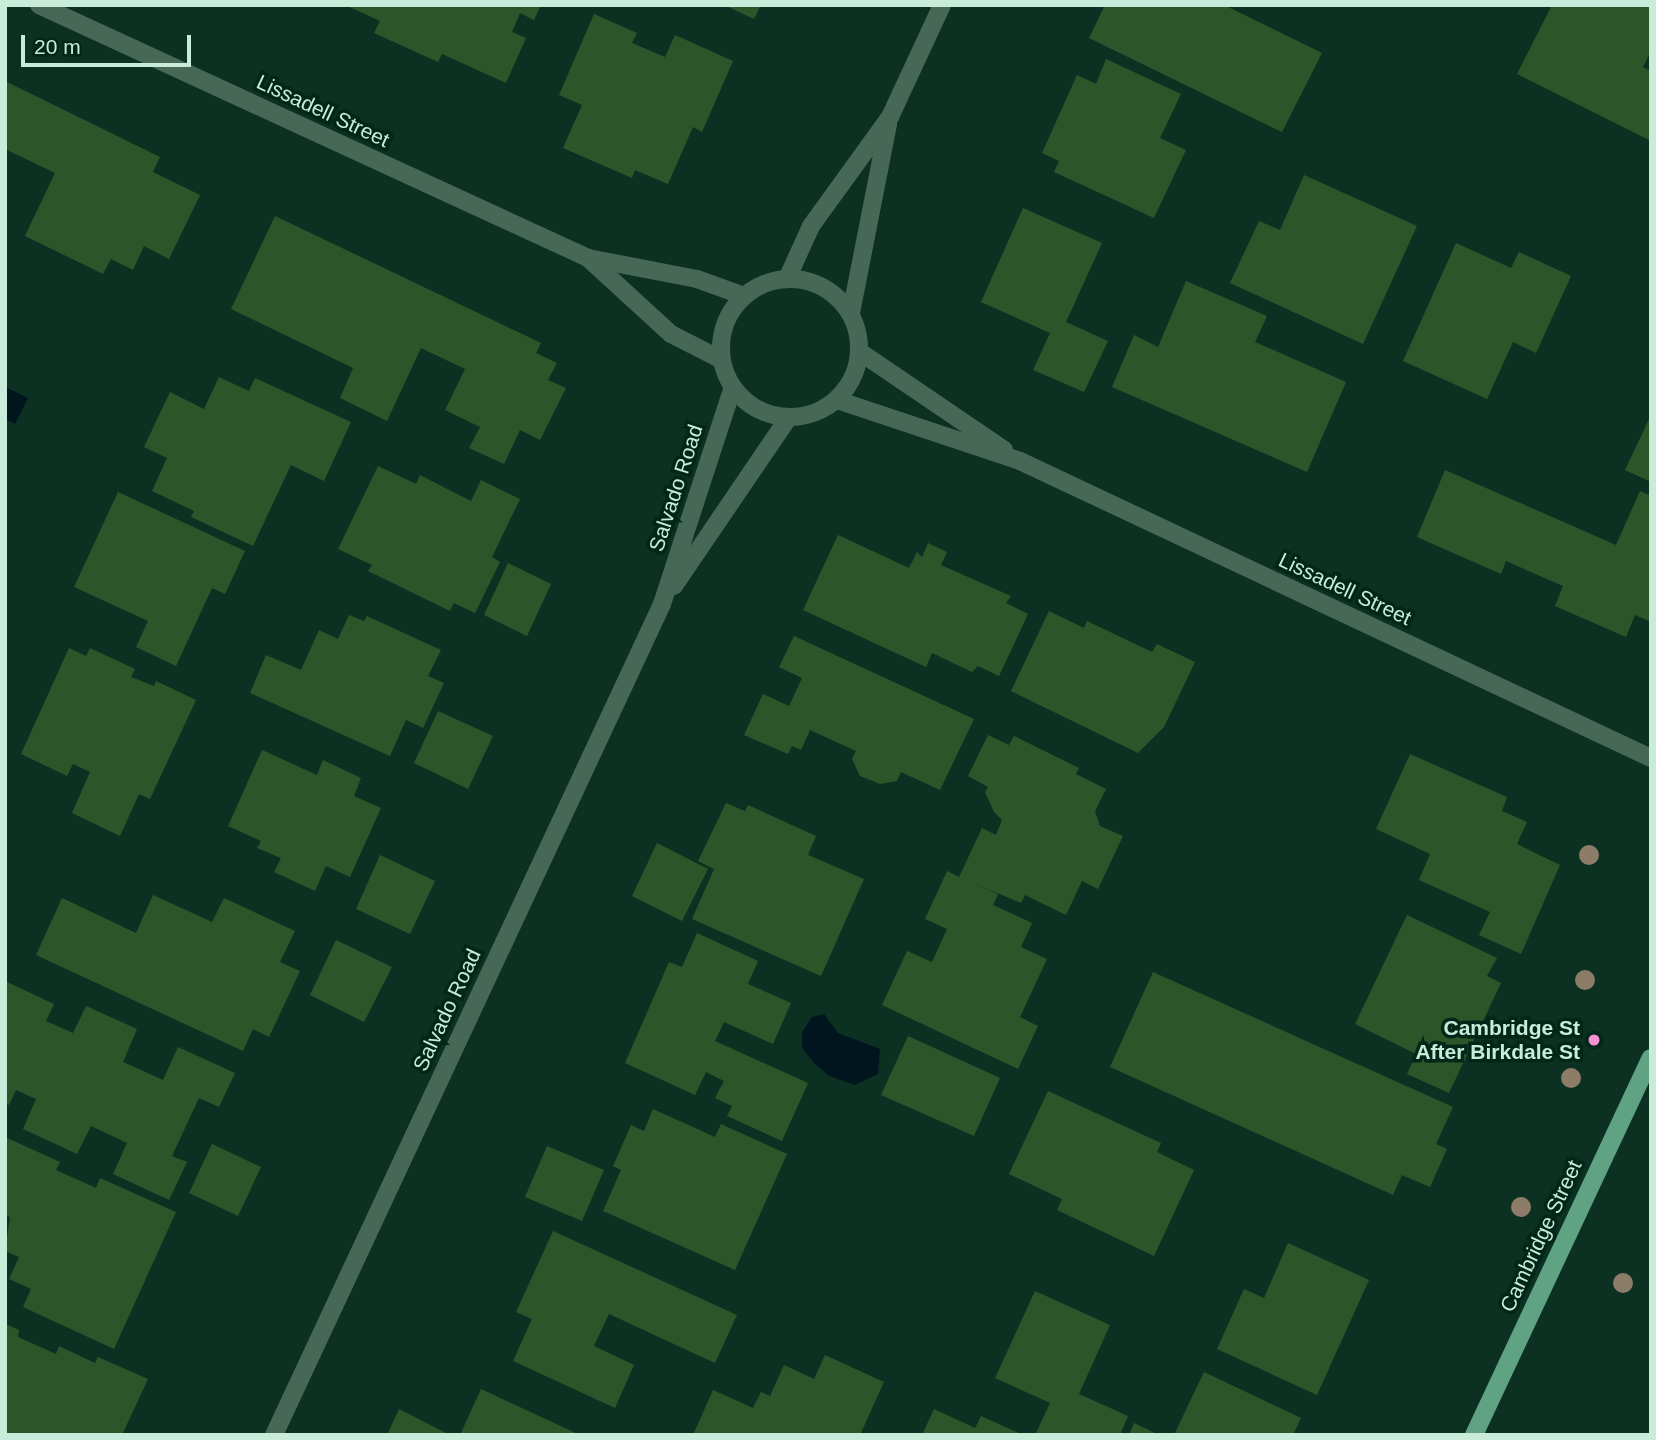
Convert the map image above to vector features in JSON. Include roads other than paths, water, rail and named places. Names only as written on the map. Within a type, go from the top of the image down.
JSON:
[{"type":"main road","name":"Cambridge Street","points":[[1474,1435],[1651,1058]]},
{"type":"street","name":"Lissadell Street","points":[[39,5],[588,258],[697,279],[744,296]]},
{"type":"street","points":[[787,279],[811,226],[890,117],[942,5]]},
{"type":"street","points":[[851,313],[835,294],[812,281],[787,279],[764,284],[744,296],[726,322],[720,359],[733,387],[757,409],[788,418],[814,413],[837,400],[853,378],[860,352],[851,313],[890,117]]},
{"type":"street","name":"Lissadell Street","points":[[588,258],[671,334],[720,359]]},
{"type":"street","name":"Lissadell Street","points":[[860,352],[1020,461]]},
{"type":"street","name":"Salvado Road","points":[[274,1435],[662,604],[733,387]]},
{"type":"street","name":"Lissadell Street","points":[[837,400],[1020,461],[1651,758]]},
{"type":"street","name":"Salvado Road","points":[[662,604],[788,418]]},
{"type":"water","points":[[5,387],[28,398],[15,424],[5,419]]},
{"type":"water","points":[[824,1014],[838,1033],[880,1049],[878,1074],[855,1085],[829,1076],[814,1063],[802,1048],[802,1032],[812,1017]]},
{"type":"place","name":"Cambridge St After Birkdale St","points":[[1594,1040]]}]
